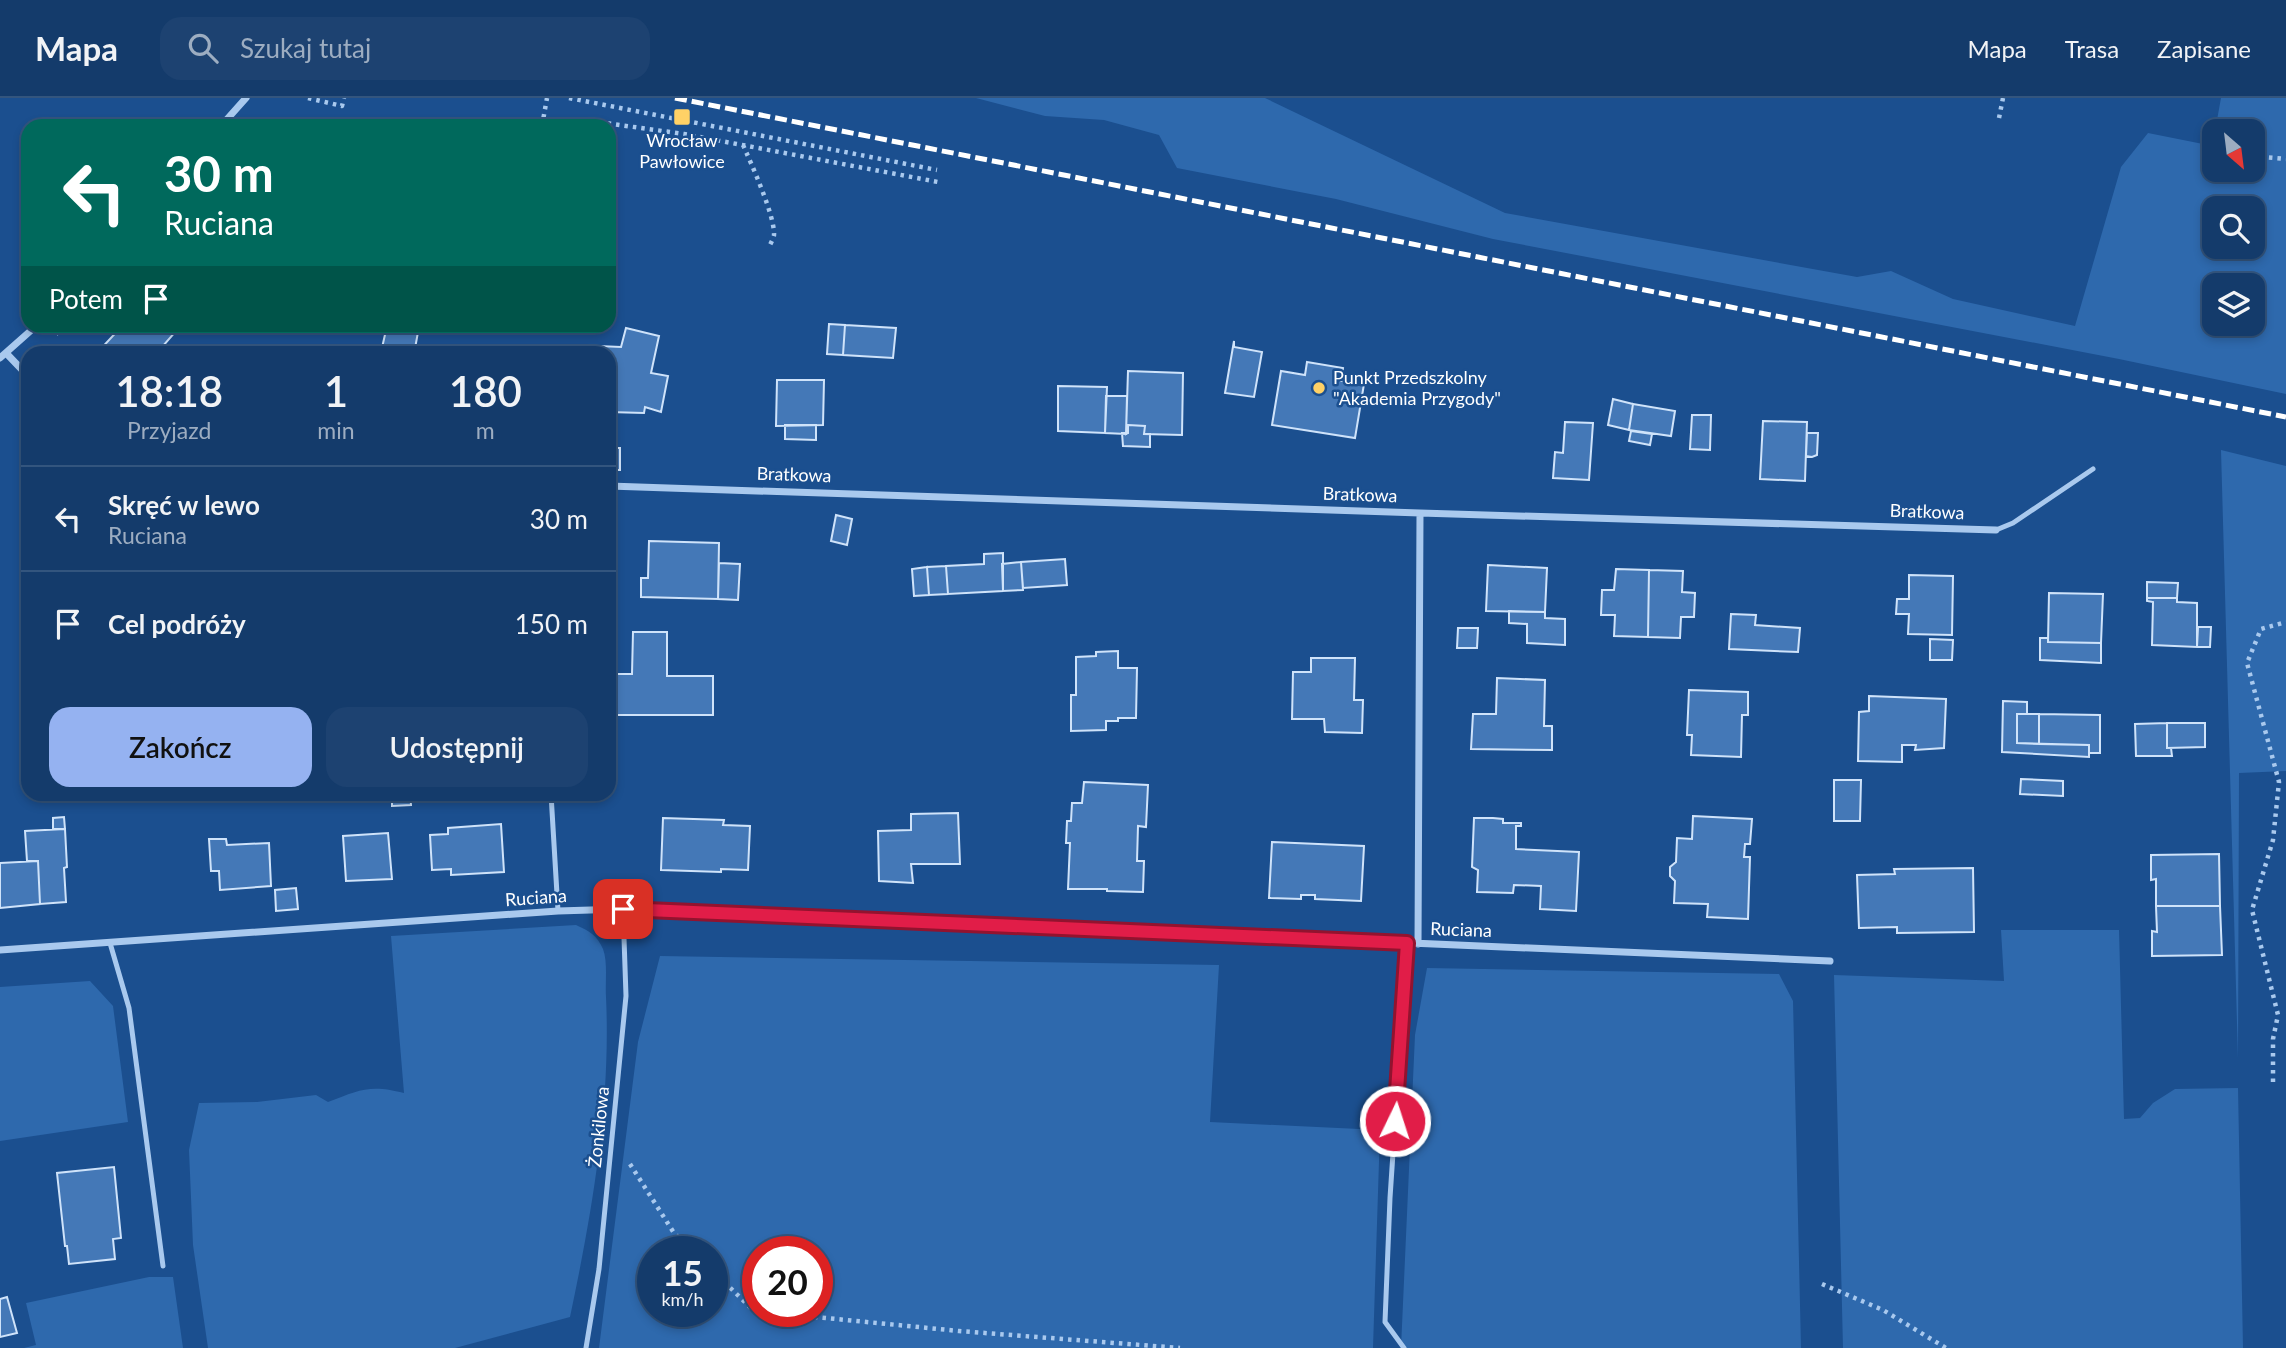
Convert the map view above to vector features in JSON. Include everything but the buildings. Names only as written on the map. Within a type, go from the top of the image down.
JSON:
[{"type":"street","points":[[226,119],[246,98]]},
{"type":"street","points":[[21,370],[3,356],[28,333]]},
{"type":"street","name":"Bratkowa","points":[[616,486],[1996,530]]},
{"type":"street","points":[[1418,944],[1420,513]]},
{"type":"street","name":"Ruciana","points":[[0,950],[558,911],[623,909],[1830,961]]},
{"type":"lane","name":"Bratkowa","points":[[1996,530],[2013,523],[2093,469]]},
{"type":"lane","points":[[551,801],[558,911]]},
{"type":"lane","name":"Żonkilowa","points":[[586,1348],[599,1269],[626,996],[623,909]]},
{"type":"lane","points":[[110,943],[129,1008],[163,1266]]},
{"type":"lane","points":[[1404,1348],[1385,1322],[1390,1198],[1407,943]]},
{"type":"path","points":[[308,98],[342,106],[344,98]]},
{"type":"path","points":[[543,119],[547,98]]},
{"type":"path","points":[[569,98],[937,170]]},
{"type":"path","points":[[1999,118],[2003,98]]},
{"type":"path","points":[[616,124],[938,182]]},
{"type":"path","points":[[743,145],[771,221],[774,236],[770,245]]},
{"type":"path","points":[[2265,157],[2286,159]]},
{"type":"path","points":[[2273,1082],[2273,1039],[2278,1015],[2252,911],[2273,840],[2279,782],[2247,663],[2261,629],[2286,622]]},
{"type":"path","points":[[612,1136],[677,1236]]},
{"type":"path","points":[[1822,1284],[1883,1310],[1946,1348]]},
{"type":"path","points":[[728,1286],[754,1311],[959,1331],[1180,1348]]},
{"type":"shaded area","points":[[976,98],[1265,98],[1505,213],[1857,277],[1891,271],[1953,299],[2075,326],[2121,167],[2148,133],[2202,144],[2202,182],[2265,182],[2265,119],[2217,119],[2221,98],[2286,98],[2286,394],[2119,359],[1493,239],[1336,199],[1177,168],[1159,135],[1104,120],[1045,116]]},
{"type":"shaded area","points":[[2221,450],[2286,466],[2286,771],[2239,773],[2238,1059]]},
{"type":"shaded area","points":[[576,925],[595,937],[605,954],[607,1037],[598,1158],[570,1317],[455,1348],[208,1348],[193,1245],[189,1150],[199,1103],[257,1102],[316,1095],[328,1102],[373,1089],[404,1093],[391,936]]},
{"type":"shaded area","points":[[2001,930],[2119,930],[2124,1119],[2140,1118],[2153,1103],[2175,1089],[2238,1088],[2243,1348],[1843,1348],[1834,975],[2004,981]]},
{"type":"shaded area","points":[[660,956],[1219,965],[1210,1122],[1380,1130],[1373,1348],[599,1348],[638,1042]]},
{"type":"shaded area","points":[[1427,968],[1779,974],[1793,1001],[1801,1348],[1401,1348],[1415,1035]]},
{"type":"shaded area","points":[[90,981],[113,1006],[128,1122],[0,1141],[0,987]]},
{"type":"shaded area","points":[[149,1277],[173,1277],[183,1348],[24,1348],[36,1345],[26,1303]]},
{"type":"railway","points":[[675,98],[2286,417]]},
{"type":"place","name":"Wrocław Pawłowice","points":[[682,117]]},
{"type":"place","name":"Punkt Przedszkolny \"Akademia Przygody\"","points":[[1319,388]]},
{"type":"route","points":[[623,909],[1407,943],[1395,1121]]}]
